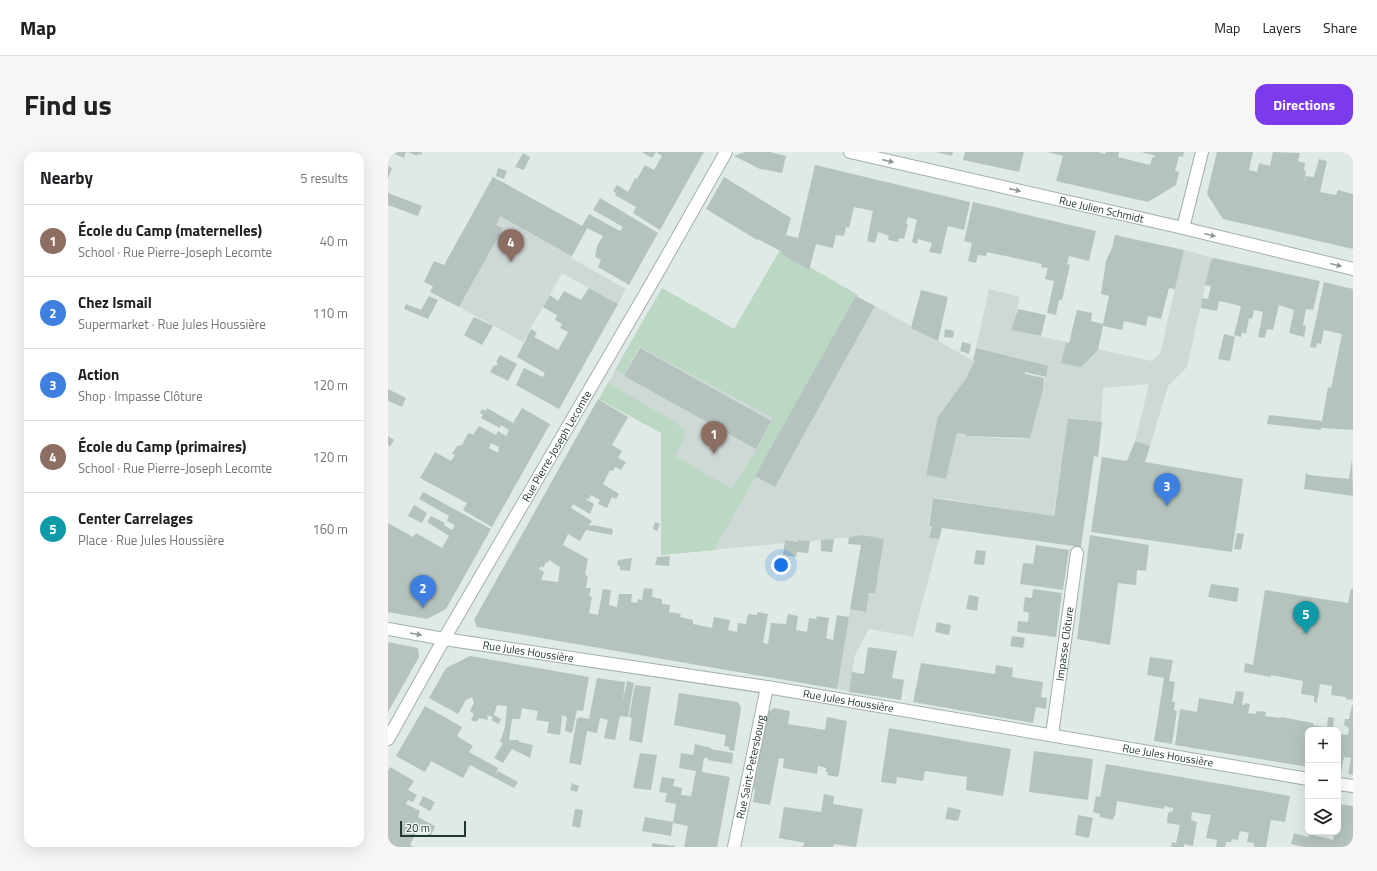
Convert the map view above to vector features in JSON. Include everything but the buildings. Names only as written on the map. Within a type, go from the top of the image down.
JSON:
[{"type":"street","name":"Rue Pierre-Joseph Lecomte","points":[[388,739],[444,639],[654,279],[726,152]]},
{"type":"street","name":"Rue Julien Schmidt","points":[[850,152],[1183,228],[1353,269]]},
{"type":"street","points":[[1183,228],[1202,152]]},
{"type":"street","name":"Impasse Clôture","points":[[1052,735],[1077,553]]},
{"type":"street","name":"Rue Jules Houssière","points":[[388,629],[444,639],[766,687],[1305,778]]},
{"type":"street","name":"Rue Saint-Petersbourg","points":[[734,847],[766,687]]},
{"type":"street","points":[[1341,784],[1353,786]]},
{"type":"shaded area","points":[[493,177],[587,229],[571,258],[626,289],[618,304],[562,273],[523,342],[430,291]]},
{"type":"shaded area","points":[[1184,250],[1214,258],[1211,260],[1187,367],[1168,386],[1150,446],[1135,441],[1149,384],[1103,388],[1101,422],[1069,417],[1053,516],[933,497],[928,525],[931,526],[929,538],[939,539],[913,637],[869,629],[855,655],[849,691],[837,689],[850,609],[865,612],[869,594],[875,594],[884,539],[862,536],[810,541],[799,540],[798,542],[785,540],[784,543],[661,555],[661,433],[599,399],[648,312],[800,397],[775,486],[875,306],[974,361],[967,377],[939,417],[926,475],[946,479],[957,432],[966,434],[966,436],[1015,439],[1029,438],[1048,367],[976,348],[989,289],[1020,297],[1012,330],[1066,342],[1061,362],[1081,367],[1097,349],[1151,361],[1160,354]]},
{"type":"green space","points":[[780,250],[858,295],[714,550],[661,555],[661,433],[599,399],[608,383],[673,421],[684,430],[683,441],[675,456],[732,489],[758,447],[773,418],[639,346],[624,375],[615,370],[662,288],[734,329]]},
{"type":"place","name":"École du Camp (primaires)","points":[[511,262]]},
{"type":"place","name":"École du Camp (maternelles)","points":[[714,454]]},
{"type":"place","name":"Action","points":[[1167,506]]},
{"type":"place","name":"Chez Ismail","points":[[423,608]]},
{"type":"place","name":"Center Carrelages","points":[[1306,634]]}]
